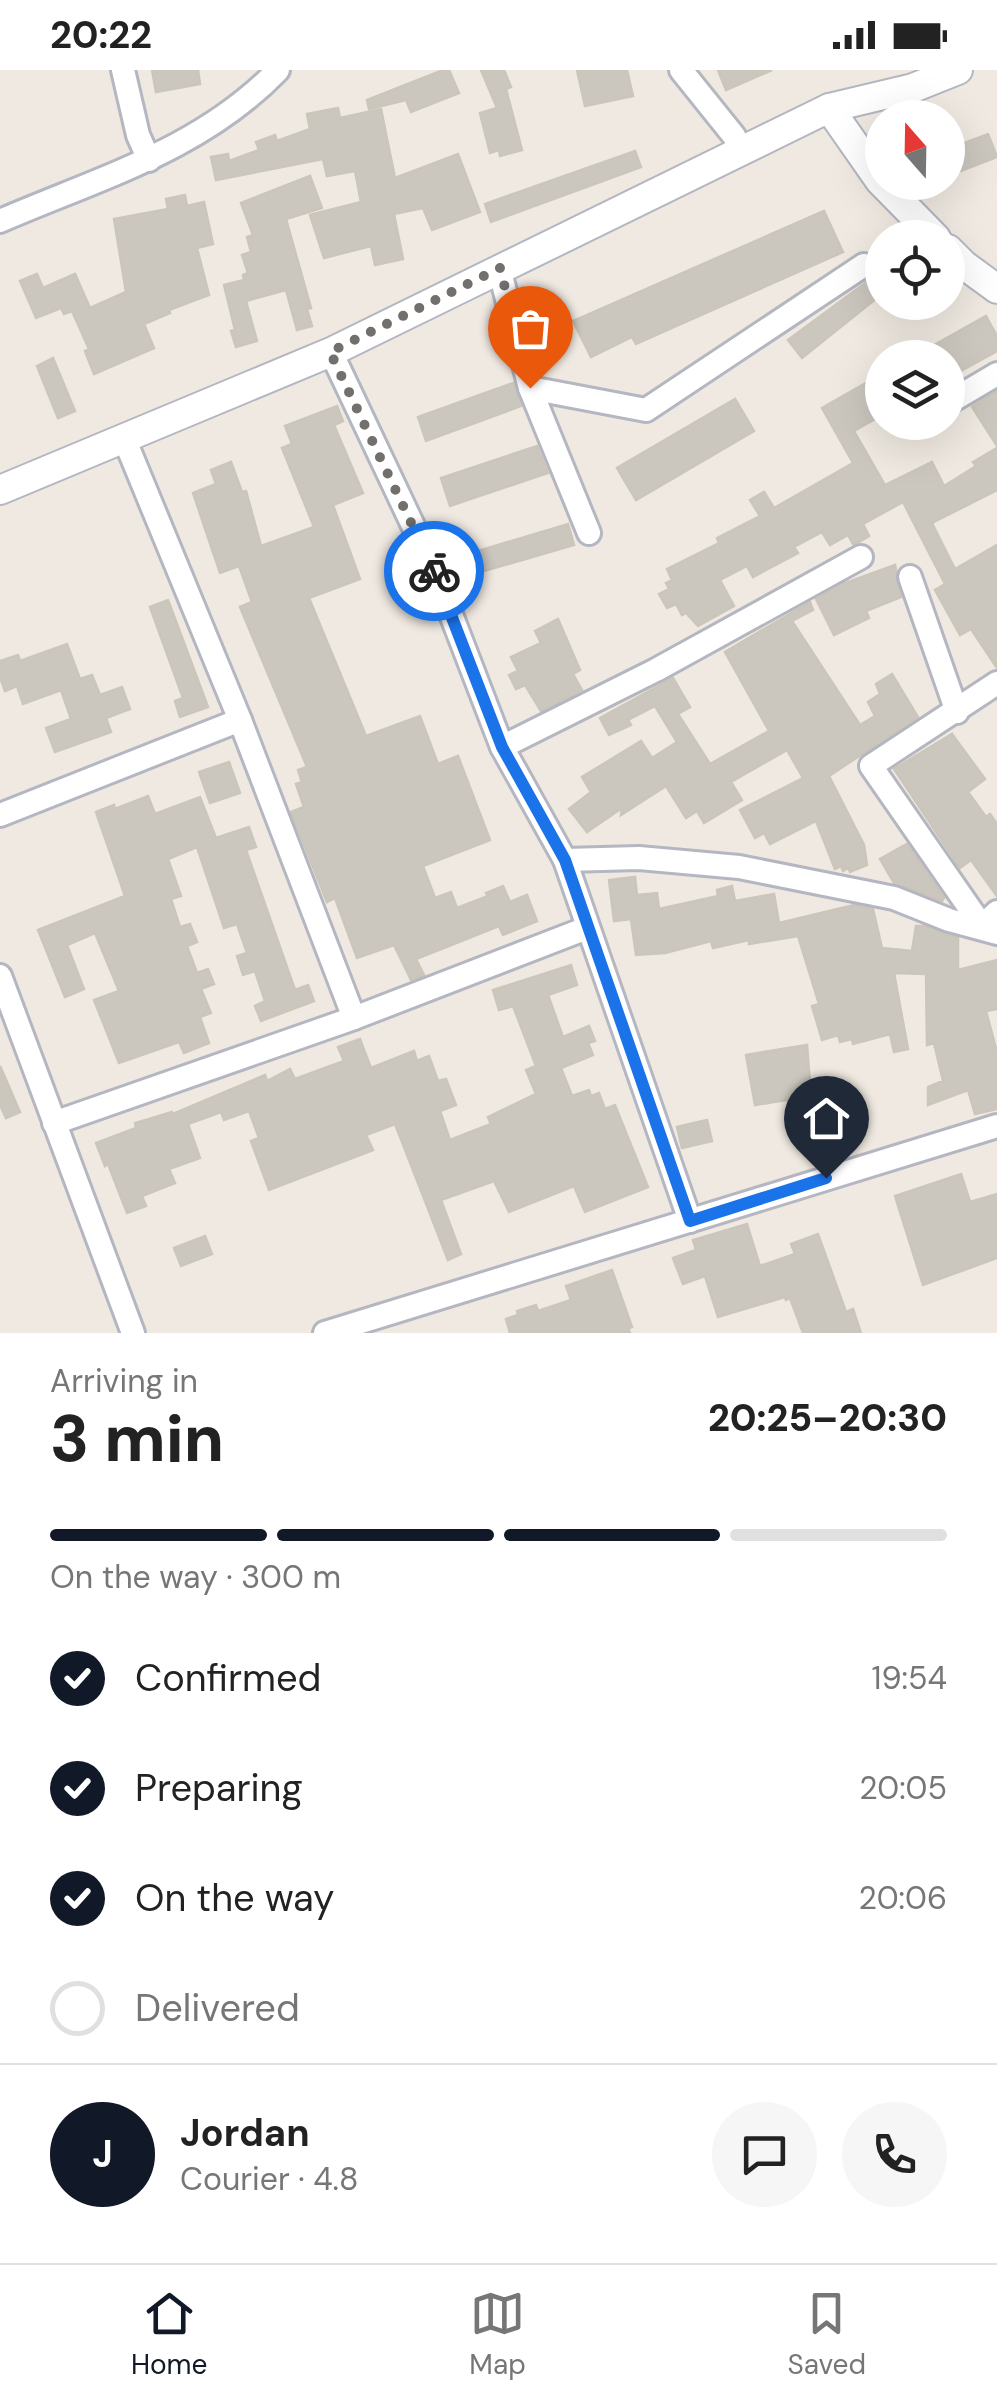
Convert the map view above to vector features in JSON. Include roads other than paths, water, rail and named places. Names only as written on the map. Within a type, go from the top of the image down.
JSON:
[{"type":"street","points":[[123,70],[138,135],[150,160]]},
{"type":"street","points":[[0,221],[150,160],[199,132],[254,82],[278,70]]},
{"type":"street","points":[[680,70],[734,136],[742,152]]},
{"type":"street","points":[[0,490],[330,352],[829,108],[913,88],[958,70]]},
{"type":"street","points":[[829,108],[880,180],[919,220]]},
{"type":"street","points":[[530,388],[646,410],[864,266]]},
{"type":"street","points":[[965,266],[997,288]]},
{"type":"street","points":[[500,268],[530,388],[589,533]]},
{"type":"street","points":[[330,352],[434,570],[502,747],[565,860],[690,1221]]},
{"type":"street","points":[[965,393],[997,374]]},
{"type":"street","points":[[124,438],[240,720],[354,1018]]},
{"type":"street","points":[[502,747],[656,670],[862,557]]},
{"type":"street","points":[[910,578],[957,712]]},
{"type":"street","points":[[992,924],[871,766],[997,683]]},
{"type":"street","points":[[0,816],[240,720]]},
{"type":"street","points":[[565,860],[640,858],[739,867],[894,898],[949,920],[992,924]]},
{"type":"street","points":[[54,1122],[354,1018],[588,928]]},
{"type":"street","points":[[0,976],[134,1333]]},
{"type":"street","points":[[326,1333],[997,1126]]}]
